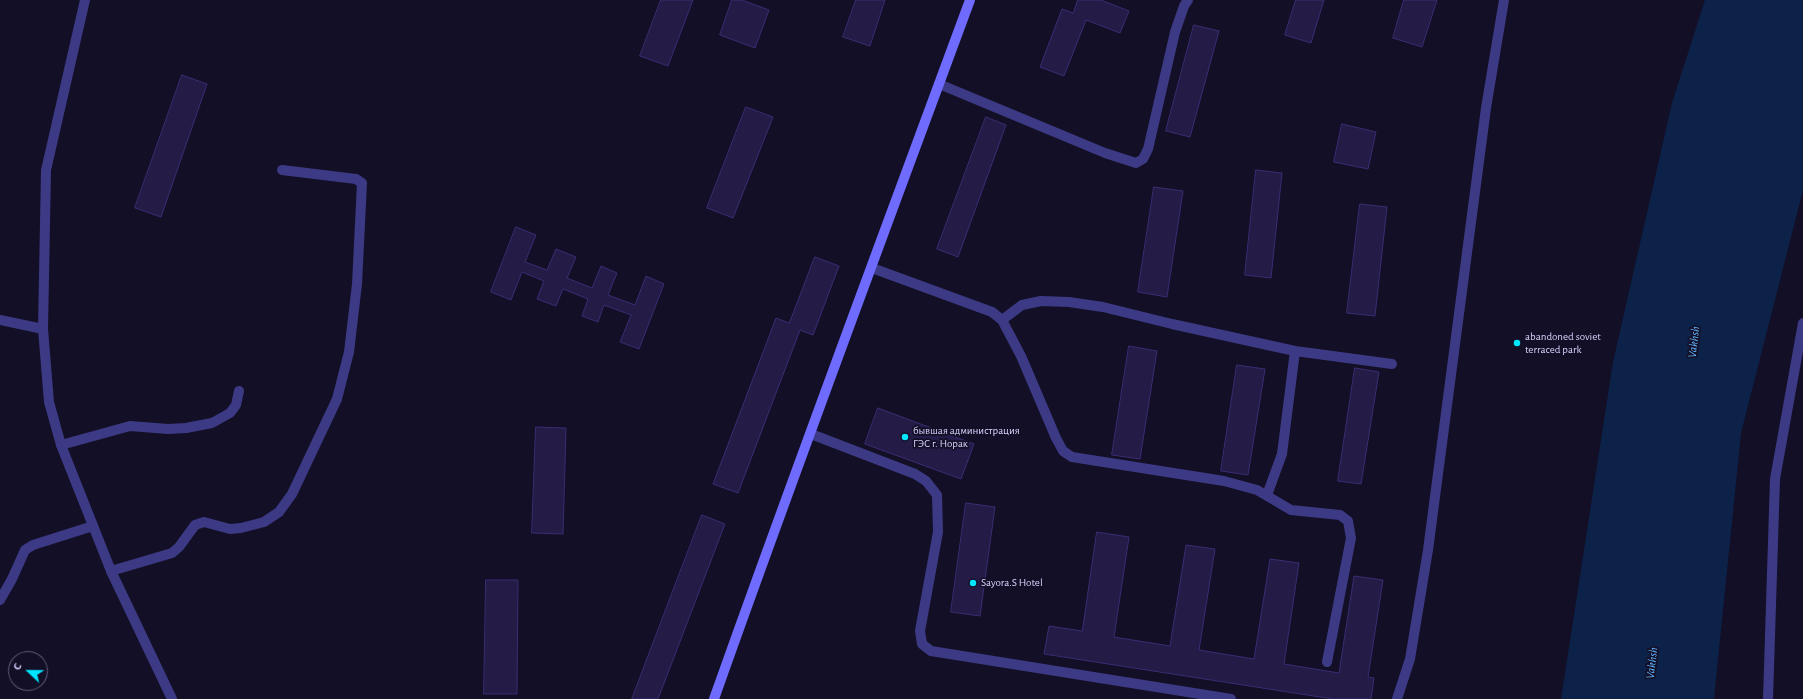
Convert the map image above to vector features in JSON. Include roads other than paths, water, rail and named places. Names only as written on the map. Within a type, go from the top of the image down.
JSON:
[{"type":"main road","points":[[714,699],[773,532],[811,434],[970,0]]},
{"type":"street","points":[[85,0],[46,170],[43,329],[49,402],[61,445],[111,571],[172,699]]},
{"type":"street","points":[[939,84],[1105,153],[1136,163],[1143,159],[1148,149],[1175,32],[1184,6],[1188,0]]},
{"type":"street","points":[[1398,699],[1410,659],[1428,550],[1486,108],[1504,0]]},
{"type":"street","points":[[111,571],[172,553],[179,547],[195,525],[204,522],[230,529],[241,528],[264,522],[279,512],[292,494],[337,399],[349,352],[356,299],[362,183],[356,179],[282,170]]},
{"type":"street","points":[[872,268],[992,312],[1002,320],[1021,356],[1056,438],[1063,451],[1072,457],[1224,481],[1257,490],[1291,510],[1340,515],[1348,521],[1351,538],[1327,662]]},
{"type":"street","points":[[1002,320],[1022,304],[1041,301],[1069,302],[1103,307],[1172,324],[1295,350],[1392,364]]},
{"type":"street","points":[[0,320],[43,329]]},
{"type":"street","points":[[1768,699],[1775,479],[1803,323]]},
{"type":"street","points":[[1266,495],[1282,454],[1295,350]]},
{"type":"street","points":[[61,445],[130,426],[168,429],[186,428],[212,423],[230,413],[236,405],[239,391]]},
{"type":"street","points":[[811,434],[915,474],[926,480],[937,496],[938,532],[920,632],[922,644],[931,651],[1231,699]]},
{"type":"street","points":[[0,600],[12,579],[25,550],[33,545],[93,526]]},
{"type":"water","name":"Vakhsh","points":[[1705,0],[1803,0],[1803,190],[1741,433],[1714,699],[1561,699],[1613,362],[1672,103]]},
{"type":"place","name":"abandoned soviet terraced park","points":[[1517,343]]},
{"type":"place","name":"бывшая администрация ГЭС г. Норак","points":[[905,437]]},
{"type":"place","name":"Sayora.S Hotel","points":[[973,583]]}]
